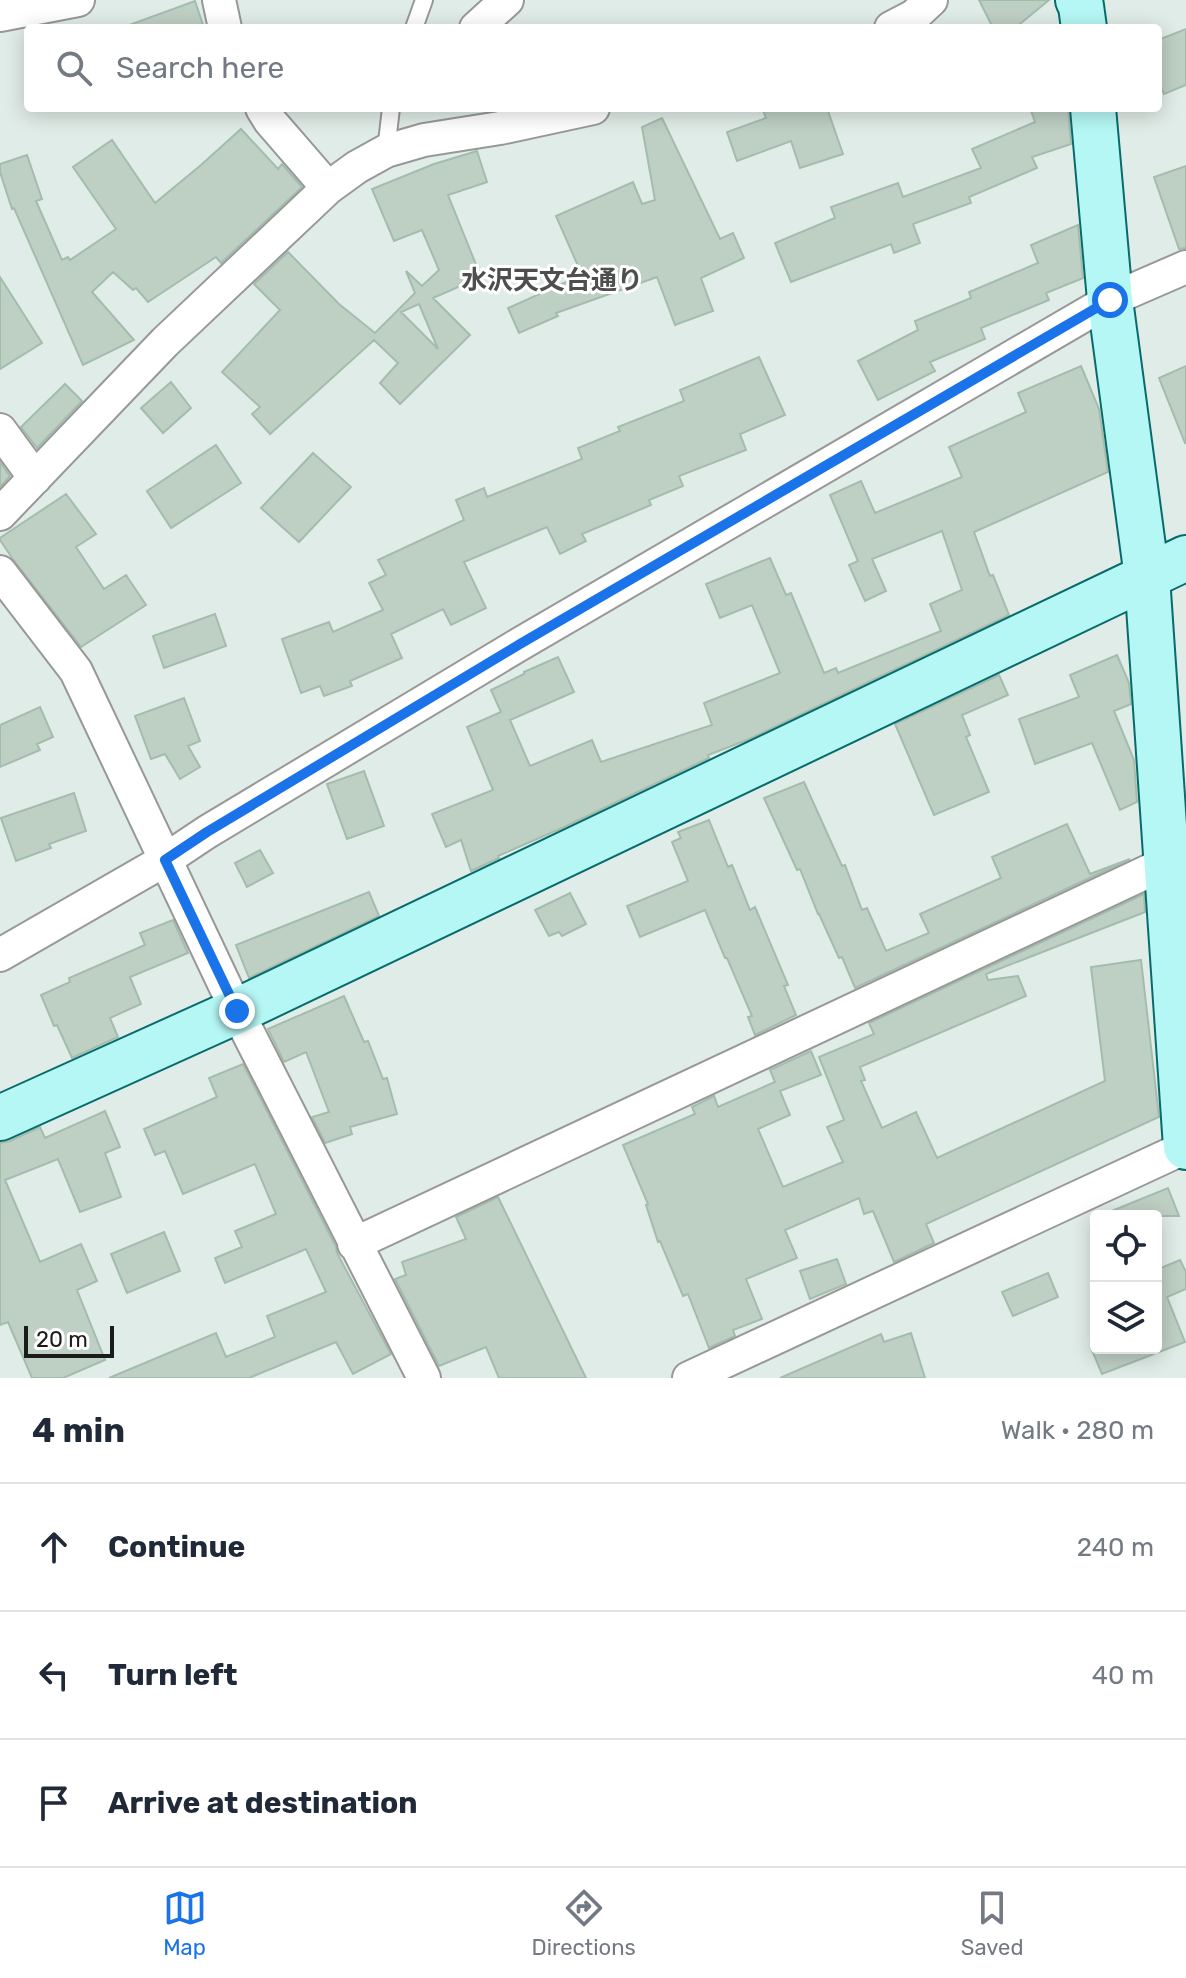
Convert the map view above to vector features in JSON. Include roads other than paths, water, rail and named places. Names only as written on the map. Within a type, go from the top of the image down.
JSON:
[{"type":"street","points":[[0,15],[78,0]]},
{"type":"street","points":[[219,0],[224,24]]},
{"type":"street","points":[[480,24],[507,0]]},
{"type":"street","points":[[899,24],[914,16],[931,0]]},
{"type":"street","points":[[1078,0],[1083,24]]},
{"type":"street","points":[[264,112],[328,188]]},
{"type":"street","points":[[0,514],[165,342],[328,188],[357,167],[386,151],[424,140],[574,112]]},
{"type":"street","points":[[689,1378],[1186,1147],[1147,577],[1110,300],[1093,112]]},
{"type":"street","points":[[0,955],[165,860],[520,644],[1110,300],[1186,267]]},
{"type":"street","points":[[0,430],[35,478]]},
{"type":"street","points":[[0,1118],[237,1011],[1186,558]]},
{"type":"street","points":[[0,572],[76,671],[237,1011],[424,1378]]},
{"type":"street","points":[[354,1244],[1166,863]]},
{"type":"lane","points":[[415,24],[420,3]]},
{"type":"lane","points":[[386,151],[391,112]]},
{"type":"district","name":"水沢天文台通り","points":[[552,280]]}]
